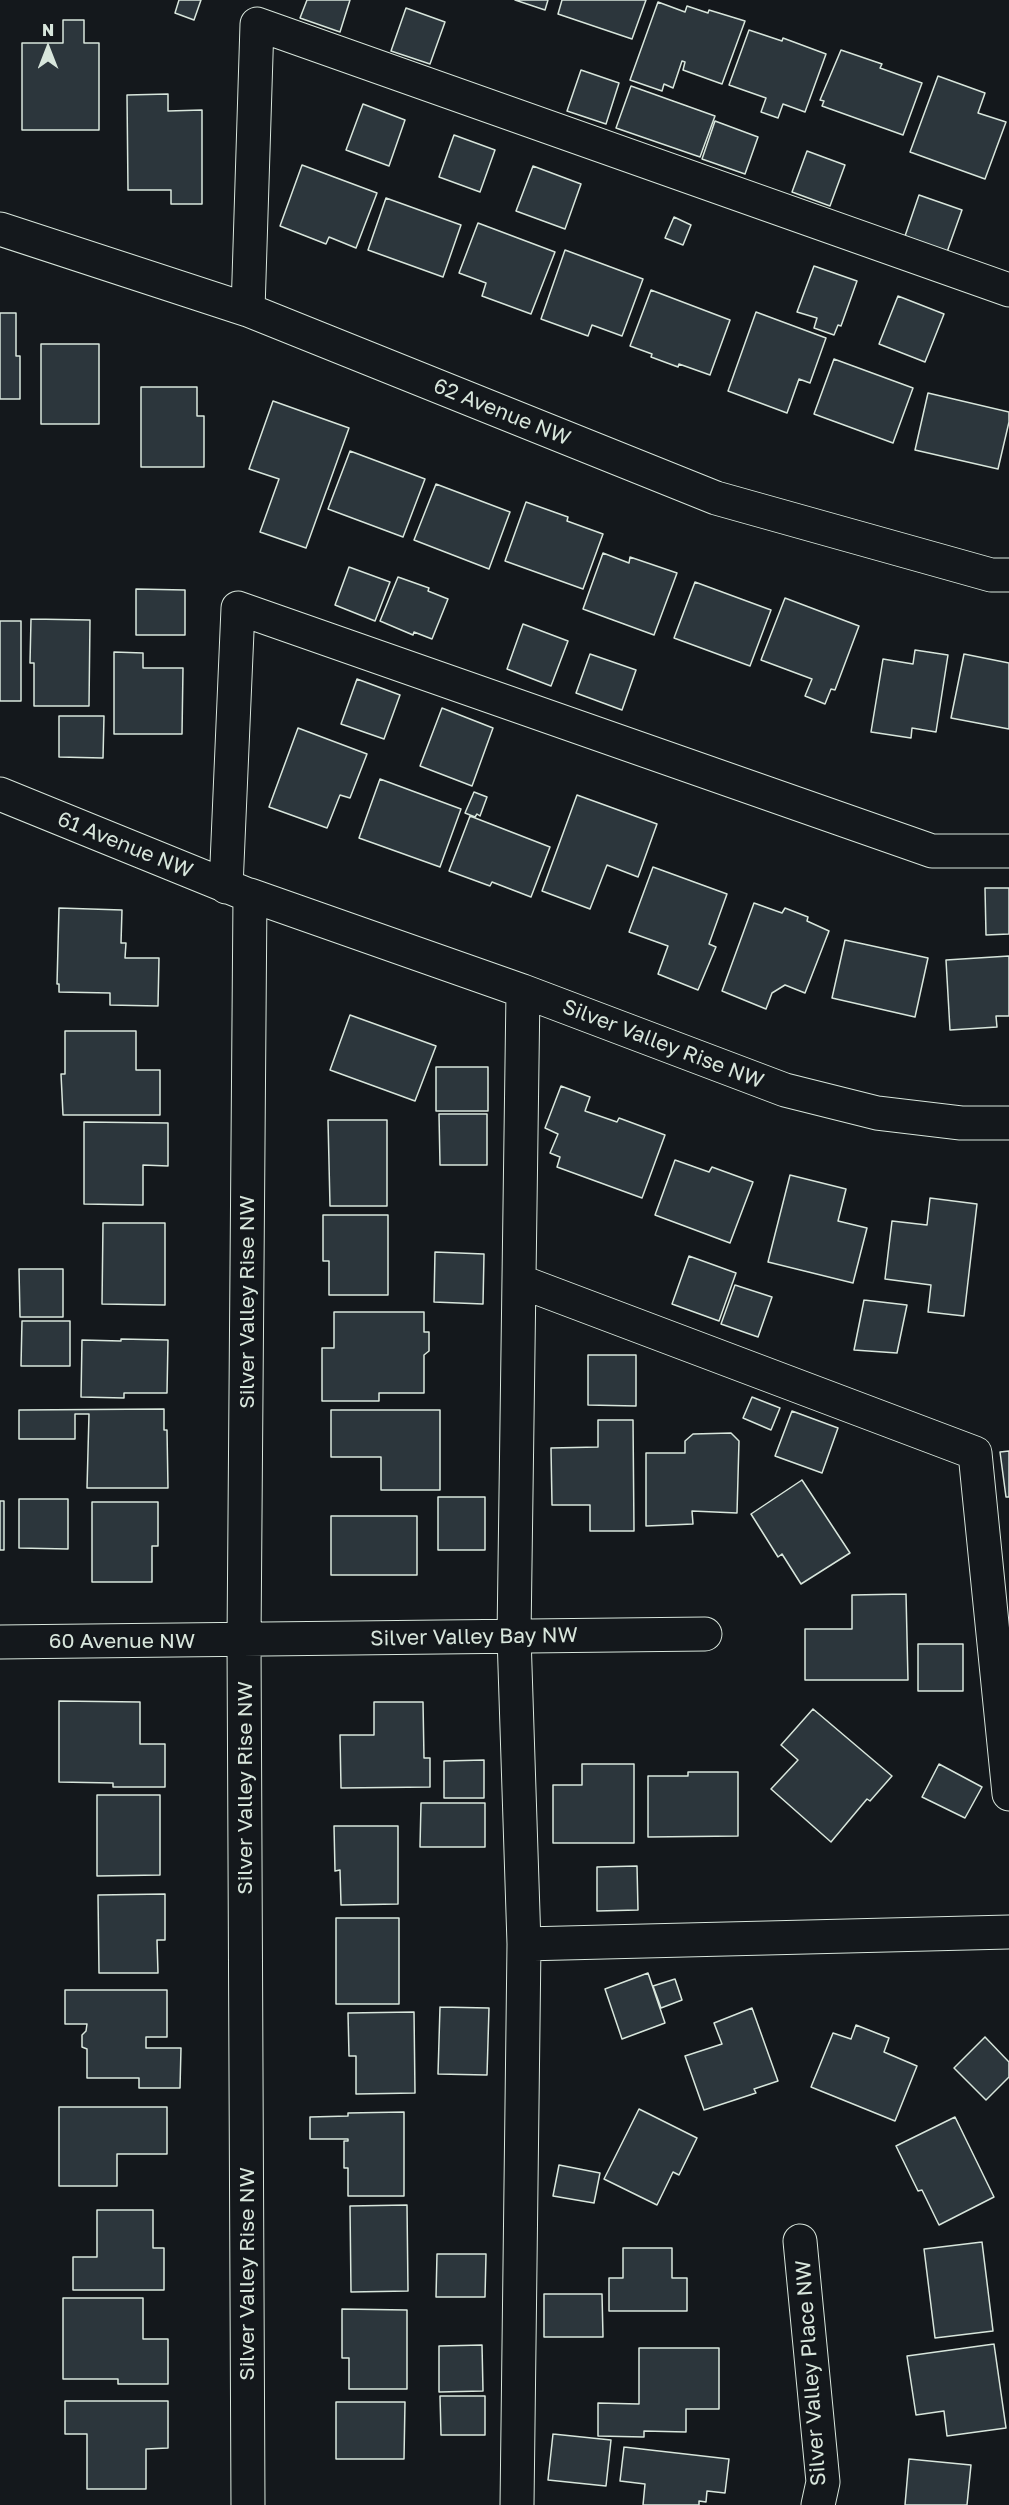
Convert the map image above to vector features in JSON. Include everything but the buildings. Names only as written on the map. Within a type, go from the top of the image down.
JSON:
[{"type":"street","points":[[248,310],[257,24],[1009,290]]},
{"type":"street","name":"62 Avenue NW","points":[[0,229],[248,310],[716,498],[991,575],[1009,574]]},
{"type":"street","points":[[238,891],[238,608],[932,851],[1009,851]]},
{"type":"street","name":"61 Avenue NW","points":[[0,794],[238,891]]},
{"type":"street","name":"Silver Valley Rise NW","points":[[248,2505],[238,891],[523,991],[785,1090],[877,1113],[961,1123],[1009,1123]]},
{"type":"street","points":[[517,2505],[524,1944],[514,1636],[523,991]]},
{"type":"street","points":[[519,1281],[975,1453],[1009,1794]]},
{"type":"street","name":"Silver Valley Bay NW","points":[[244,1641],[705,1634]]},
{"type":"street","name":"60 Avenue NW","points":[[0,1642],[244,1641]]},
{"type":"street","points":[[524,1944],[1009,1932]]},
{"type":"street","name":"Silver Valley Place NW","points":[[800,2241],[823,2482],[818,2505]]}]
